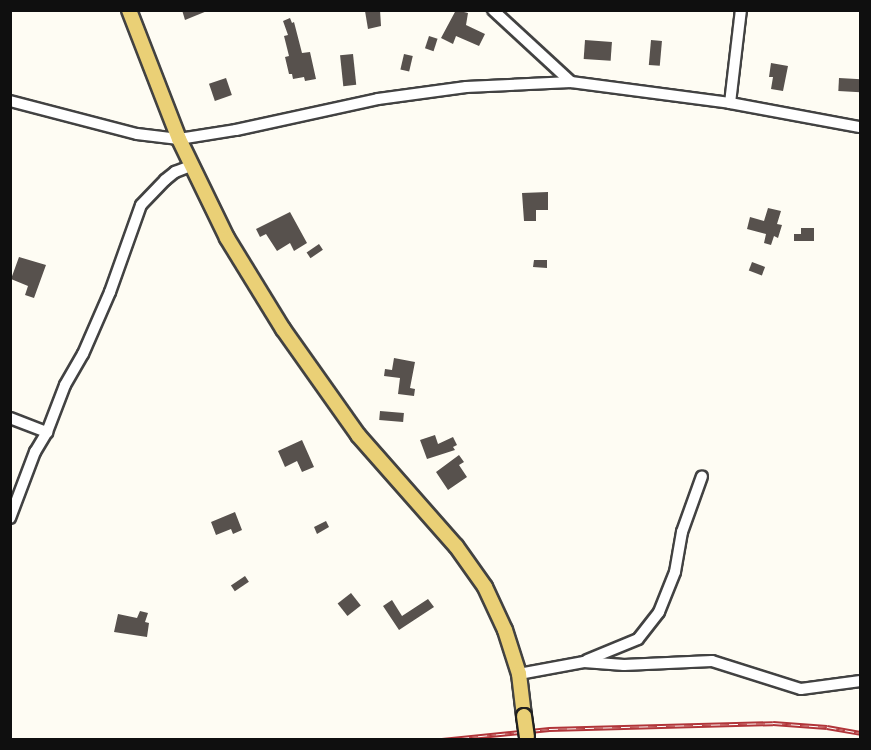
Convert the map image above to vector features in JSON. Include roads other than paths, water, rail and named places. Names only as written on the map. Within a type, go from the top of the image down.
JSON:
[{"type":"main road","points":[[129,10],[179,139],[228,238],[283,329],[358,435],[456,546],[485,587],[505,630],[519,674],[527,738]]},
{"type":"street","points":[[493,10],[571,82]]},
{"type":"street","points":[[730,103],[741,10]]},
{"type":"street","points":[[10,101],[136,134],[179,139],[236,130],[378,99],[466,87],[571,82],[730,103],[861,128]]},
{"type":"street","points":[[10,518],[35,452],[47,432],[65,385],[83,354],[110,292],[141,205],[175,172],[193,165]]},
{"type":"street","points":[[10,418],[47,432]]},
{"type":"street","points":[[519,674],[584,662],[638,639],[659,612],[675,572],[682,532],[702,476]]},
{"type":"street","points":[[584,662],[624,665],[712,661],[801,689],[861,681]]},
{"type":"railway","points":[[442,740],[549,729],[773,723],[827,727],[860,733]]}]
